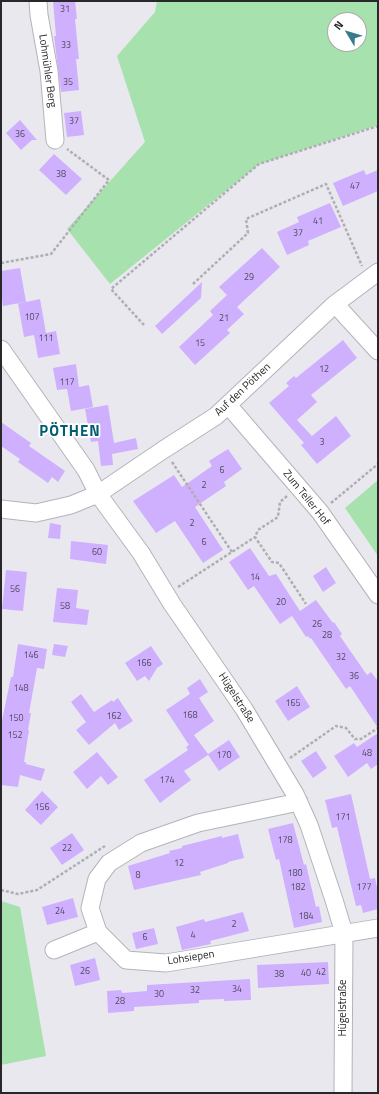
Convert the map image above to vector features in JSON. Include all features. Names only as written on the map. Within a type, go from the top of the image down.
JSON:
[{"type":"street","name":"Lohmühler Berg","points":[[38,1],[49,71],[55,140]]},
{"type":"street","name":"Auf den Pöthen","points":[[1,509],[36,513],[71,505],[98,494],[216,416],[334,304],[373,276]]},
{"type":"street","points":[[334,304],[378,351]]},
{"type":"street","name":"Hügelstraße","points":[[1,349],[86,470],[98,494],[141,553],[167,595],[244,709],[278,766],[309,825],[344,933],[343,1093]]},
{"type":"street","name":"Zum Teller Hof","points":[[228,405],[320,512],[378,595]]},
{"type":"street","name":"Lohsiepen","points":[[298,802],[198,823],[141,843],[109,863],[97,879],[90,908],[98,932],[126,960],[166,963],[378,928]]},
{"type":"street","points":[[54,950],[98,932]]},
{"type":"path","points":[[144,325],[111,289],[259,164],[378,126]]},
{"type":"path","points":[[1,263],[51,254],[109,180],[55,140]]},
{"type":"path","points":[[193,284],[248,233],[246,219],[326,184],[373,276]]},
{"type":"path","points":[[163,450],[232,552]]},
{"type":"path","points":[[320,512],[378,464]]},
{"type":"path","points":[[167,595],[255,536],[258,530],[278,516],[280,502],[298,487]]},
{"type":"path","points":[[255,536],[272,562],[279,563],[306,604]]},
{"type":"path","points":[[278,766],[336,726],[346,728],[355,740],[361,739],[378,728]]},
{"type":"path","points":[[1,890],[18,894],[37,890],[101,848]]},
{"type":"green space","points":[[157,1],[378,1],[378,125],[259,164],[110,284],[67,229],[145,142],[117,56],[155,12]]},
{"type":"green space","points":[[378,480],[378,556],[345,508]]},
{"type":"green space","points":[[1,901],[20,907],[46,1056],[1,1065]]},
{"type":"building","points":[[53,1],[75,1],[77,19],[75,19],[79,59],[76,59],[79,90],[61,92],[54,36],[56,36]]},
{"type":"building","points":[[81,111],[84,135],[67,137],[64,113]]},
{"type":"building","points":[[20,120],[37,140],[32,140],[21,150],[6,133]]},
{"type":"building","points":[[54,154],[82,179],[66,195],[39,170]]},
{"type":"building","points":[[364,170],[366,175],[378,170],[378,191],[343,206],[333,183]]},
{"type":"building","points":[[330,203],[341,227],[308,241],[309,245],[287,255],[277,232],[299,222],[297,217]]},
{"type":"building","points":[[262,248],[280,267],[237,307],[244,314],[227,330],[230,333],[195,365],[179,347],[213,315],[210,311],[227,295],[219,287]]},
{"type":"building","points":[[20,268],[26,302],[40,299],[46,333],[56,331],[60,354],[38,358],[34,335],[24,337],[18,303],[3,306],[1,271]]},
{"type":"building","points":[[202,282],[201,298],[162,334],[155,326]]},
{"type":"building","points":[[343,340],[357,358],[311,395],[317,402],[297,420],[312,436],[336,416],[351,436],[317,464],[301,445],[304,443],[269,403],[289,386],[286,383],[294,376],[296,378]]},
{"type":"building","points":[[76,364],[79,387],[89,385],[93,407],[71,411],[67,389],[57,390],[53,368]]},
{"type":"building","points":[[108,405],[114,443],[136,438],[138,449],[112,454],[113,465],[101,466],[98,441],[91,442],[85,409]]},
{"type":"building","points":[[1,422],[31,443],[29,446],[65,471],[58,482],[52,477],[48,483],[18,462],[20,459],[1,446]]},
{"type":"building","points":[[228,449],[242,469],[224,482],[226,486],[195,507],[223,550],[203,563],[175,521],[156,533],[133,501],[174,475],[182,487],[212,466],[209,461]]},
{"type":"building","points":[[50,523],[61,525],[60,539],[48,538]]},
{"type":"building","points":[[71,541],[108,545],[106,564],[70,559]]},
{"type":"building","points":[[250,548],[269,576],[276,574],[300,611],[316,600],[333,623],[334,622],[342,634],[340,636],[367,675],[371,672],[378,681],[378,728],[350,686],[346,689],[311,638],[310,639],[308,636],[306,637],[292,616],[280,624],[254,586],[248,590],[229,562]]},
{"type":"building","points":[[326,567],[336,583],[323,592],[313,576]]},
{"type":"building","points":[[6,570],[27,572],[23,611],[2,609]]},
{"type":"building","points":[[57,588],[78,590],[76,608],[89,610],[87,625],[53,622]]},
{"type":"building","points":[[18,644],[47,649],[44,669],[37,668],[29,713],[31,713],[24,762],[26,762],[26,764],[45,769],[41,781],[20,775],[18,787],[1,785],[1,725],[11,677],[13,677]]},
{"type":"building","points":[[54,644],[68,646],[65,657],[52,655]]},
{"type":"building","points":[[151,646],[163,664],[157,668],[149,681],[145,676],[137,681],[125,663]]},
{"type":"building","points":[[200,679],[208,692],[199,698],[214,721],[194,735],[208,754],[229,740],[240,757],[219,771],[208,755],[184,771],[191,780],[160,803],[144,780],[188,750],[186,747],[189,745],[166,710],[190,694],[187,688]]},
{"type":"building","points":[[297,686],[310,707],[288,721],[275,701]]},
{"type":"building","points":[[81,694],[94,712],[112,700],[113,702],[118,698],[133,721],[119,730],[115,723],[89,745],[76,730],[86,722],[71,702]]},
{"type":"building","points":[[378,733],[378,764],[371,769],[367,763],[348,777],[334,756],[354,743],[357,747]]},
{"type":"building","points":[[316,751],[327,768],[313,778],[301,761]]},
{"type":"building","points":[[97,752],[118,777],[108,785],[101,776],[87,789],[73,772]]},
{"type":"building","points":[[42,791],[58,807],[41,825],[25,810]]},
{"type":"building","points":[[351,794],[370,879],[375,878],[378,892],[378,909],[363,913],[361,905],[356,906],[337,827],[332,828],[325,800]]},
{"type":"building","points":[[293,823],[304,865],[306,864],[316,907],[319,906],[322,922],[294,928],[279,859],[276,860],[268,829]]},
{"type":"building","points":[[72,833],[84,850],[62,865],[50,848]]},
{"type":"building","points":[[238,834],[244,858],[200,872],[201,875],[134,890],[128,866],[170,853],[169,851],[182,848],[182,846],[222,836],[222,838]]},
{"type":"building","points":[[73,898],[78,917],[47,925],[42,907]]},
{"type":"building","points":[[243,912],[249,931],[210,941],[211,944],[182,950],[176,927],[204,919],[205,922]]},
{"type":"building","points":[[154,928],[158,944],[136,949],[132,933]]},
{"type":"building","points":[[95,958],[100,980],[75,986],[70,965]]},
{"type":"building","points":[[328,962],[329,984],[258,988],[257,965]]},
{"type":"building","points":[[250,979],[251,1000],[199,1000],[199,1003],[134,1007],[134,1011],[108,1013],[107,991],[121,990],[122,993],[147,991],[147,985]]},
{"type":"district","name":"PÖTHEN","points":[[70,432]]}]
